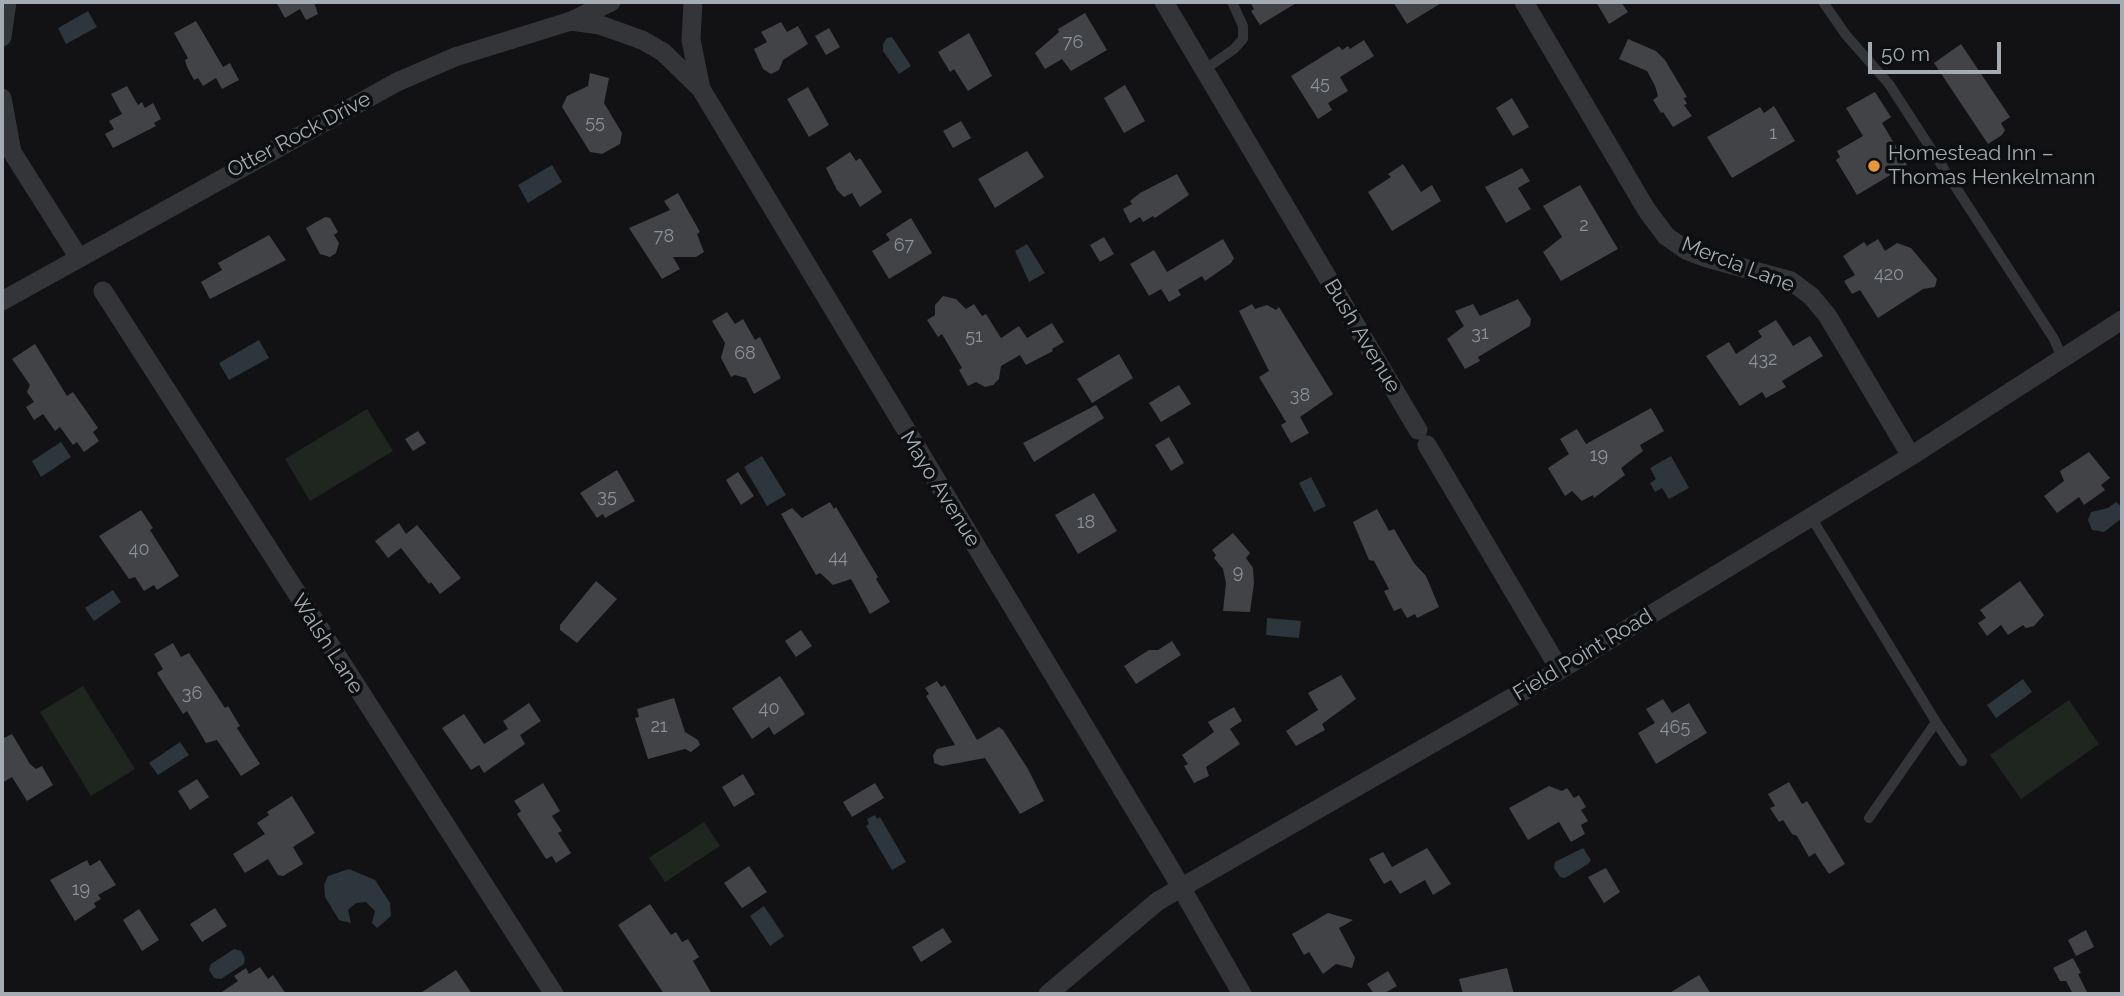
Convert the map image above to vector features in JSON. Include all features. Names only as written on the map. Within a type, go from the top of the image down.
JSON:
[{"type":"street","points":[[2,37],[7,2]]},
{"type":"street","name":"Otter Rock Drive","points":[[2,301],[397,82],[456,57],[571,20],[611,2]]},
{"type":"street","name":"Mayo Avenue","points":[[692,2],[691,40],[701,89]]},
{"type":"street","name":"Bush Avenue","points":[[1164,2],[1560,670]]},
{"type":"street","name":"Mercia Lane","points":[[1524,2],[1646,209],[1665,236],[1686,250],[1707,258],[1791,281],[1811,296],[1827,315],[1911,456]]},
{"type":"street","name":"Mayo Avenue","points":[[571,20],[600,25],[642,40],[663,52],[701,89],[1242,994]]},
{"type":"street","points":[[2,98],[7,148],[79,258]]},
{"type":"street","name":"Walsh Lane","points":[[103,291],[319,632],[554,994]]},
{"type":"street","name":"Field Point Road","points":[[1048,994],[1133,919],[1180,888],[1560,670],[1911,456],[2122,320]]},
{"type":"lane","points":[[1205,70],[1243,39],[1243,26],[1232,2]]},
{"type":"lane","points":[[1823,2],[1846,35],[1889,84],[2054,339],[2062,358]]},
{"type":"lane","points":[[1811,517],[1962,761]]},
{"type":"lane","points":[[1870,818],[1936,722]]},
{"type":"shaded area","points":[[88,11],[97,27],[66,44],[58,28]]},
{"type":"shaded area","points":[[892,37],[911,66],[899,74],[883,51],[883,44],[887,38]]},
{"type":"shaded area","points":[[552,165],[562,182],[528,203],[518,185]]},
{"type":"shaded area","points":[[1027,244],[1045,273],[1029,282],[1015,251]]},
{"type":"shaded area","points":[[259,340],[269,358],[229,380],[219,363]]},
{"type":"shaded area","points":[[367,409],[393,451],[310,501],[285,459]]},
{"type":"shaded area","points":[[61,442],[71,457],[41,477],[32,461]]},
{"type":"shaded area","points":[[762,456],[786,495],[767,506],[744,467]]},
{"type":"shaded area","points":[[1671,456],[1689,488],[1669,499],[1662,488],[1655,492],[1650,483],[1656,479],[1650,468]]},
{"type":"shaded area","points":[[1311,477],[1326,506],[1314,512],[1299,483]]},
{"type":"shaded area","points":[[2116,502],[2122,507],[2122,518],[2104,532],[2092,530],[2088,520],[2091,512],[2108,508]]},
{"type":"shaded area","points":[[113,590],[121,602],[94,621],[85,608]]},
{"type":"shaded area","points":[[1267,618],[1301,621],[1299,638],[1266,635]]},
{"type":"shaded area","points":[[2023,679],[2032,692],[1996,718],[1987,705]]},
{"type":"shaded area","points":[[83,686],[135,769],[91,796],[40,712]]},
{"type":"shaded area","points":[[2069,700],[2099,744],[2021,799],[1990,755]]},
{"type":"shaded area","points":[[180,742],[189,755],[158,775],[149,763]]},
{"type":"shaded area","points":[[875,815],[877,819],[880,817],[906,862],[892,870],[866,826],[869,824],[867,819]]},
{"type":"shaded area","points":[[704,822],[720,846],[665,882],[649,858]]},
{"type":"shaded area","points":[[1583,848],[1591,860],[1588,864],[1565,878],[1560,877],[1554,868],[1555,862]]},
{"type":"shaded area","points":[[349,869],[375,880],[390,903],[391,916],[377,928],[372,923],[375,911],[366,902],[356,903],[348,910],[351,923],[339,920],[325,897],[324,885],[328,876]]},
{"type":"shaded area","points":[[764,906],[784,936],[770,946],[750,916]]},
{"type":"shaded area","points":[[234,949],[241,951],[245,958],[244,964],[221,979],[214,978],[209,970],[211,964]]},
{"type":"building","points":[[276,2],[314,2],[318,14],[306,20],[300,9],[285,18]]},
{"type":"building","points":[[1250,2],[1298,2],[1260,25],[1251,11],[1254,9]]},
{"type":"building","points":[[1393,2],[1443,2],[1407,24]]},
{"type":"building","points":[[1596,2],[1621,2],[1628,12],[1609,24]]},
{"type":"building","points":[[1085,13],[1107,50],[1071,71],[1062,59],[1045,69],[1035,53],[1059,32],[1058,29]]},
{"type":"building","points":[[196,21],[223,67],[230,63],[239,80],[222,89],[216,78],[203,86],[198,78],[194,80],[185,60],[188,58],[174,33]]},
{"type":"building","points":[[781,22],[787,32],[798,26],[808,44],[783,60],[779,70],[771,74],[763,69],[754,49],[767,42],[761,32]]},
{"type":"building","points":[[829,28],[840,47],[826,55],[815,36]]},
{"type":"building","points":[[969,33],[992,76],[968,91],[954,69],[950,72],[938,52]]},
{"type":"building","points":[[1628,39],[1656,51],[1665,60],[1687,97],[1684,98],[1687,104],[1684,105],[1692,116],[1673,127],[1663,112],[1661,113],[1653,100],[1658,96],[1647,71],[1619,59]]},
{"type":"building","points":[[1364,40],[1374,56],[1340,77],[1348,91],[1328,103],[1332,110],[1318,119],[1291,76],[1339,46],[1342,50],[1348,46],[1350,49]]},
{"type":"building","points":[[1961,44],[2010,117],[2001,123],[2005,130],[2002,135],[1988,144],[1934,63]]},
{"type":"building","points":[[590,73],[609,78],[604,103],[622,133],[620,144],[602,154],[590,152],[562,107],[567,96],[588,86]]},
{"type":"building","points":[[1125,85],[1145,121],[1124,133],[1104,98]]},
{"type":"building","points":[[127,86],[138,105],[142,102],[145,108],[153,103],[161,119],[154,123],[156,126],[113,148],[105,134],[114,129],[109,121],[122,114],[111,94]]},
{"type":"building","points":[[808,87],[829,125],[809,137],[787,99]]},
{"type":"building","points":[[1875,92],[1891,117],[1882,123],[1907,165],[1857,195],[1836,160],[1840,157],[1837,151],[1863,136],[1846,108]]},
{"type":"building","points":[[1512,98],[1529,127],[1513,136],[1496,108]]},
{"type":"building","points":[[1774,106],[1795,141],[1732,178],[1707,137],[1760,107],[1764,113]]},
{"type":"building","points":[[961,121],[971,138],[953,148],[943,131]]},
{"type":"building","points":[[1027,151],[1044,177],[995,208],[978,179]]},
{"type":"building","points":[[850,152],[856,161],[860,158],[882,192],[860,207],[852,193],[844,197],[837,190],[826,168]]},
{"type":"building","points":[[1403,164],[1421,192],[1432,185],[1441,201],[1392,231],[1368,192],[1391,177],[1388,174]]},
{"type":"building","points":[[1522,168],[1530,181],[1518,188],[1531,209],[1506,223],[1485,187]]},
{"type":"building","points":[[1177,174],[1189,195],[1155,218],[1153,216],[1143,222],[1140,217],[1130,223],[1123,209],[1132,204],[1130,201]]},
{"type":"building","points":[[1580,185],[1618,249],[1561,281],[1543,252],[1562,237],[1543,206]]},
{"type":"building","points":[[678,193],[700,232],[697,234],[704,252],[696,257],[673,257],[680,269],[662,279],[629,228],[670,210],[664,201]]},
{"type":"building","points":[[325,217],[330,218],[338,232],[334,235],[339,243],[336,253],[330,257],[320,254],[306,228]]},
{"type":"building","points":[[911,218],[932,253],[889,279],[872,251],[890,240],[886,234]]},
{"type":"building","points":[[269,235],[286,260],[210,299],[201,282],[222,270],[218,263]]},
{"type":"building","points":[[1104,237],[1114,254],[1100,262],[1090,245]]},
{"type":"building","points":[[1223,239],[1234,258],[1231,263],[1205,281],[1202,276],[1178,290],[1181,295],[1169,302],[1161,289],[1149,296],[1130,264],[1154,250],[1167,272]]},
{"type":"building","points":[[1878,239],[1885,251],[1897,243],[1911,248],[1937,279],[1935,287],[1923,289],[1878,318],[1860,290],[1852,294],[1844,281],[1855,275],[1843,256],[1864,242],[1867,246]]},
{"type":"building","points":[[943,296],[956,299],[966,309],[974,304],[982,316],[986,314],[1001,338],[1019,326],[1027,338],[1052,323],[1064,342],[1026,365],[1020,355],[1001,366],[999,379],[993,385],[985,387],[976,382],[968,386],[959,370],[962,368],[942,334],[938,337],[927,320],[935,315],[935,305]]},
{"type":"building","points":[[1518,299],[1531,319],[1530,326],[1478,357],[1480,361],[1465,369],[1447,339],[1464,326],[1455,311],[1473,304],[1480,316]]},
{"type":"building","points":[[1252,304],[1255,309],[1267,305],[1276,310],[1279,307],[1333,394],[1300,417],[1309,433],[1291,443],[1281,425],[1286,422],[1259,377],[1269,371],[1239,311]]},
{"type":"building","points":[[727,312],[735,324],[743,319],[755,340],[760,337],[781,378],[754,394],[746,378],[735,375],[731,377],[721,358],[725,343],[712,321]]},
{"type":"building","points":[[1776,320],[1793,346],[1810,336],[1823,356],[1782,381],[1786,387],[1766,398],[1762,392],[1740,406],[1706,356],[1729,342],[1736,354],[1762,337],[1758,331]]},
{"type":"building","points":[[35,344],[67,396],[73,392],[98,428],[93,432],[99,441],[84,452],[77,442],[73,445],[60,427],[55,431],[43,414],[34,420],[26,407],[34,402],[27,392],[30,385],[12,359]]},
{"type":"building","points":[[1119,354],[1133,378],[1092,403],[1077,379]]},
{"type":"building","points":[[1179,385],[1191,404],[1161,422],[1149,403]]},
{"type":"building","points":[[1096,405],[1104,418],[1034,462],[1023,443]]},
{"type":"building","points":[[1651,408],[1664,431],[1640,445],[1643,451],[1621,468],[1625,475],[1594,498],[1593,495],[1582,501],[1572,491],[1565,496],[1548,468],[1569,454],[1560,439],[1577,429],[1586,444]]},
{"type":"building","points":[[418,431],[426,443],[413,451],[405,439]]},
{"type":"building","points":[[1169,437],[1184,463],[1171,471],[1155,445]]},
{"type":"building","points":[[2089,452],[2110,478],[2101,485],[2105,490],[2084,505],[2079,497],[2057,513],[2044,496],[2064,481],[2060,471]]},
{"type":"building","points":[[617,470],[635,501],[605,518],[603,514],[597,518],[580,493]]},
{"type":"building","points":[[738,472],[754,496],[741,505],[726,480]]},
{"type":"building","points":[[1094,493],[1117,531],[1078,554],[1055,515]]},
{"type":"building","points":[[830,502],[834,509],[836,507],[878,577],[876,579],[890,602],[870,614],[851,579],[833,585],[820,573],[816,575],[781,514],[792,508],[802,518]]},
{"type":"building","points":[[1377,509],[1389,531],[1394,529],[1414,563],[1426,576],[1439,607],[1417,618],[1415,614],[1407,618],[1401,608],[1394,611],[1384,591],[1389,589],[1374,561],[1369,560],[1353,522]]},
{"type":"building","points":[[141,510],[153,528],[150,530],[179,576],[157,590],[154,585],[144,591],[135,577],[129,579],[99,536]]},
{"type":"building","points":[[399,523],[406,534],[417,525],[461,578],[440,594],[401,548],[388,558],[375,541]]},
{"type":"building","points":[[1233,533],[1250,553],[1246,558],[1253,568],[1254,583],[1250,612],[1223,611],[1226,583],[1223,569],[1214,558],[1216,555],[1212,550]]},
{"type":"building","points":[[596,581],[617,599],[577,643],[560,630],[560,625]]},
{"type":"building","points":[[2020,581],[2044,615],[2034,626],[2026,628],[2023,625],[2008,635],[2001,625],[1987,636],[1978,623],[1986,618],[1980,610]]},
{"type":"building","points":[[801,630],[812,646],[796,657],[785,641]]},
{"type":"building","points":[[1172,641],[1181,655],[1136,684],[1124,666],[1149,650],[1158,650]]},
{"type":"building","points":[[173,643],[181,657],[189,653],[225,708],[228,706],[240,726],[237,728],[260,764],[241,776],[217,740],[206,743],[187,711],[183,714],[157,673],[163,669],[154,654]]},
{"type":"building","points":[[1341,675],[1356,699],[1322,724],[1325,730],[1296,746],[1286,731],[1318,710],[1308,693]]},
{"type":"building","points":[[780,676],[805,714],[774,735],[769,727],[752,739],[732,708]]},
{"type":"building","points":[[937,681],[941,687],[945,685],[977,740],[999,727],[1003,730],[1028,769],[1044,801],[1020,814],[985,758],[942,766],[934,763],[933,755],[937,749],[955,745],[926,696],[929,694],[925,688]]},
{"type":"building","points":[[674,698],[685,732],[698,740],[700,745],[691,752],[685,749],[648,759],[635,718],[639,717],[637,709]]},
{"type":"building","points":[[1663,699],[1672,713],[1689,703],[1707,733],[1656,764],[1638,733],[1655,723],[1646,709]]},
{"type":"building","points":[[529,703],[541,721],[520,735],[525,744],[484,773],[479,765],[471,770],[442,728],[464,714],[484,744],[508,729],[503,721]]},
{"type":"building","points":[[1234,707],[1242,721],[1230,729],[1240,744],[1206,767],[1209,776],[1194,783],[1184,766],[1188,764],[1182,755],[1214,732],[1208,722]]},
{"type":"building","points":[[12,734],[30,764],[36,769],[42,766],[53,785],[27,801],[12,777],[2,783],[2,739]]},
{"type":"building","points":[[743,774],[755,794],[734,807],[722,787]]},
{"type":"building","points":[[197,779],[209,797],[190,810],[178,791]]},
{"type":"building","points":[[1789,782],[1802,804],[1807,801],[1845,864],[1829,874],[1815,853],[1809,857],[1797,836],[1792,834],[1783,820],[1779,822],[1770,808],[1775,806],[1768,794]]},
{"type":"building","points":[[543,783],[560,811],[552,816],[562,831],[558,833],[571,853],[556,863],[552,856],[546,859],[517,814],[521,811],[514,801]]},
{"type":"building","points":[[875,783],[884,798],[852,817],[843,802]]},
{"type":"building","points":[[1549,786],[1562,791],[1567,788],[1574,798],[1579,795],[1586,807],[1581,810],[1588,821],[1581,825],[1585,834],[1571,842],[1559,822],[1528,840],[1509,808]]},
{"type":"building","points":[[292,796],[315,833],[293,847],[303,864],[283,876],[278,875],[268,859],[245,873],[233,854],[265,834],[257,823],[269,815],[267,812]]},
{"type":"building","points":[[1427,848],[1451,884],[1433,895],[1425,880],[1400,894],[1391,880],[1384,884],[1369,859],[1383,852],[1392,867]]},
{"type":"building","points":[[87,860],[90,866],[100,860],[116,885],[98,895],[101,899],[94,903],[96,907],[75,921],[50,880]]},
{"type":"building","points":[[749,866],[767,892],[742,908],[724,883]]},
{"type":"building","points":[[1606,868],[1620,892],[1604,903],[1588,877]]},
{"type":"building","points":[[650,904],[671,935],[676,932],[682,942],[688,939],[699,957],[693,961],[712,994],[664,994],[618,925]]},
{"type":"building","points":[[215,908],[227,926],[202,942],[190,924]]},
{"type":"building","points":[[139,909],[159,940],[142,951],[123,920]]},
{"type":"building","points":[[1328,913],[1353,920],[1339,928],[1355,958],[1352,968],[1336,964],[1323,974],[1309,952],[1304,955],[1292,934]]},
{"type":"building","points":[[943,928],[952,942],[921,962],[912,947]]},
{"type":"building","points":[[2086,930],[2094,947],[2076,956],[2068,940]]},
{"type":"building","points":[[2073,958],[2088,994],[2073,994],[2066,981],[2060,981],[2053,968]]},
{"type":"building","points":[[260,967],[268,979],[273,975],[286,994],[219,994],[238,981],[234,976],[246,968],[249,974]]},
{"type":"building","points":[[1507,968],[1514,994],[1463,994],[1459,979]]},
{"type":"building","points":[[456,970],[472,994],[419,994]]},
{"type":"building","points":[[1388,971],[1397,986],[1383,994],[1374,994],[1367,984]]},
{"type":"building","points":[[1699,975],[1711,994],[1668,994]]},
{"type":"place","name":"Homestead Inn – Thomas Henkelmann","points":[[1874,166]]}]
